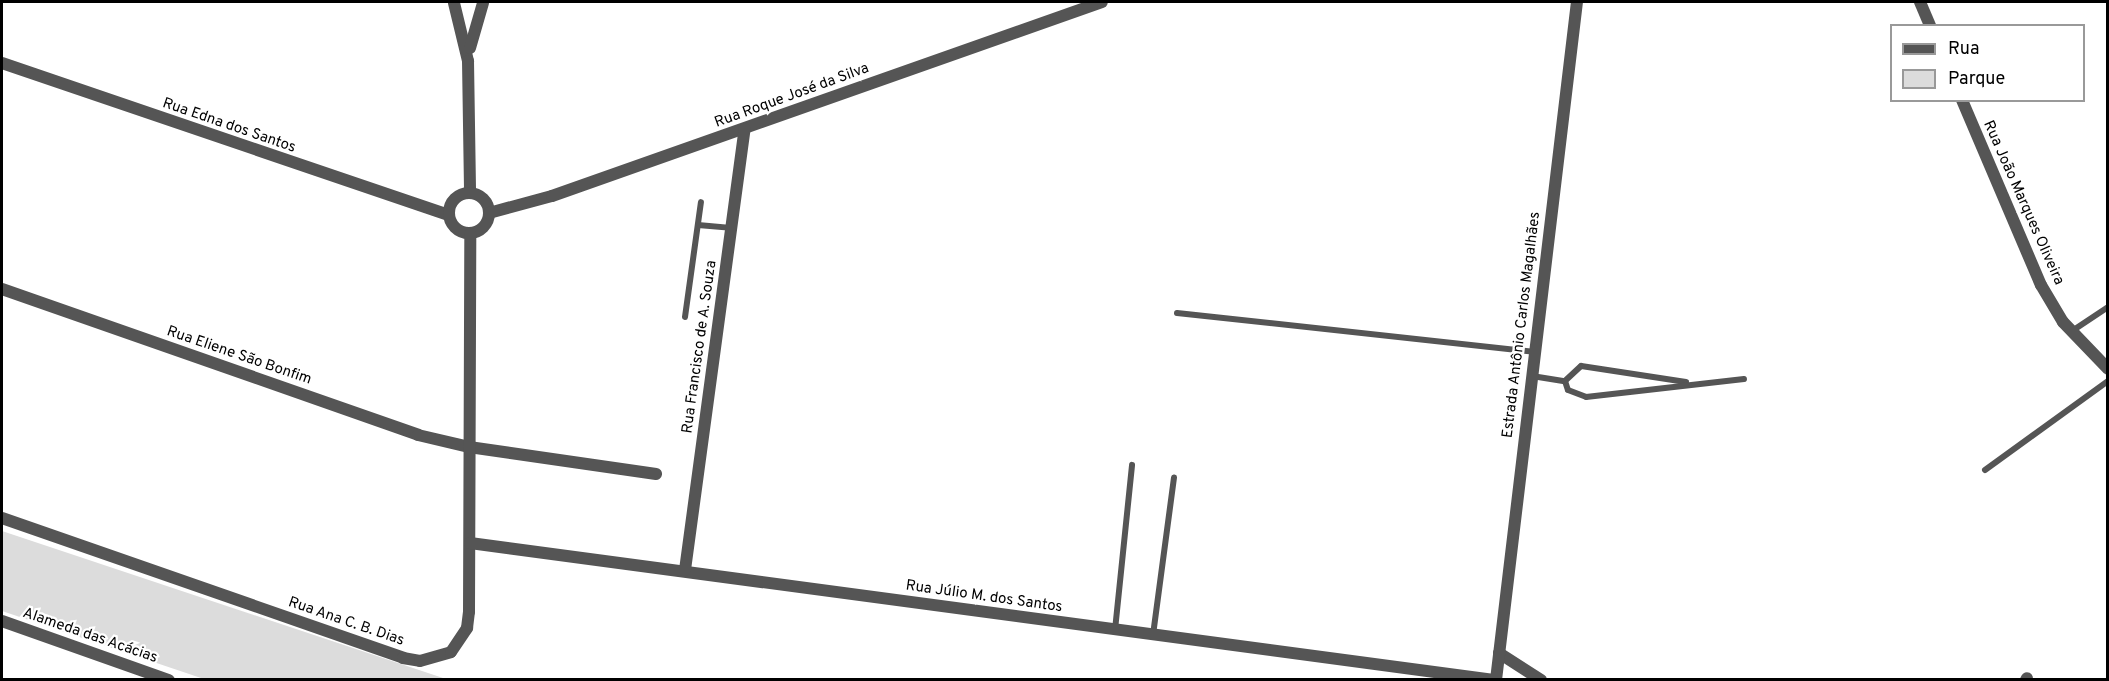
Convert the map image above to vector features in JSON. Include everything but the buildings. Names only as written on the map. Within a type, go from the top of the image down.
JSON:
[{"type":"street","points":[[454,2],[472,8],[483,2]]},
{"type":"street","points":[[454,2],[468,61],[470,193]]},
{"type":"street","points":[[468,61],[483,2]]},
{"type":"street","name":"Rua Roque José da Silva","points":[[489,213],[745,129],[1102,2]]},
{"type":"street","name":"Estrada Antônio Carlos Magalhães","points":[[1495,680],[1577,2]]},
{"type":"street","points":[[1920,2],[1929,24]]},
{"type":"street","name":"Rua Edna dos Santos","points":[[2,63],[448,215]]},
{"type":"street","name":"Rua João Marques Oliveira","points":[[1963,102],[2032,267],[2071,331],[2108,369]]},
{"type":"street","name":"Rua Francisco de A. Souza","points":[[685,570],[745,129]]},
{"type":"street","points":[[470,193],[484,199],[489,213],[482,229],[470,234],[458,231],[448,215],[457,196],[470,193]]},
{"type":"street","name":"Rua Ana C. B. Dias","points":[[2,518],[420,661],[451,652],[467,628],[470,543],[470,234]]},
{"type":"street","name":"Rua Eliene São Bonfim","points":[[2,289],[469,447],[656,474]]},
{"type":"street","name":"Rua Júlio M. dos Santos","points":[[470,543],[1495,680]]},
{"type":"street","name":"Alameda das Acácias","points":[[2,621],[151,676],[169,680]]},
{"type":"street","points":[[1499,653],[1541,680]]},
{"type":"lane","points":[[685,317],[701,202]]},
{"type":"lane","points":[[698,225],[731,228]]},
{"type":"lane","points":[[2071,331],[2108,307]]},
{"type":"lane","points":[[1177,313],[1535,352]]},
{"type":"lane","points":[[1565,381],[1581,366],[1686,382]]},
{"type":"lane","points":[[1532,376],[1565,381]]},
{"type":"lane","points":[[1565,381],[1568,390],[1586,398],[1686,382],[1744,379]]},
{"type":"lane","points":[[1985,470],[2108,381]]},
{"type":"lane","points":[[1115,630],[1132,465]]},
{"type":"lane","points":[[1153,635],[1174,477]]},
{"type":"green space","points":[[2,531],[446,679],[204,679],[2,611]]}]
